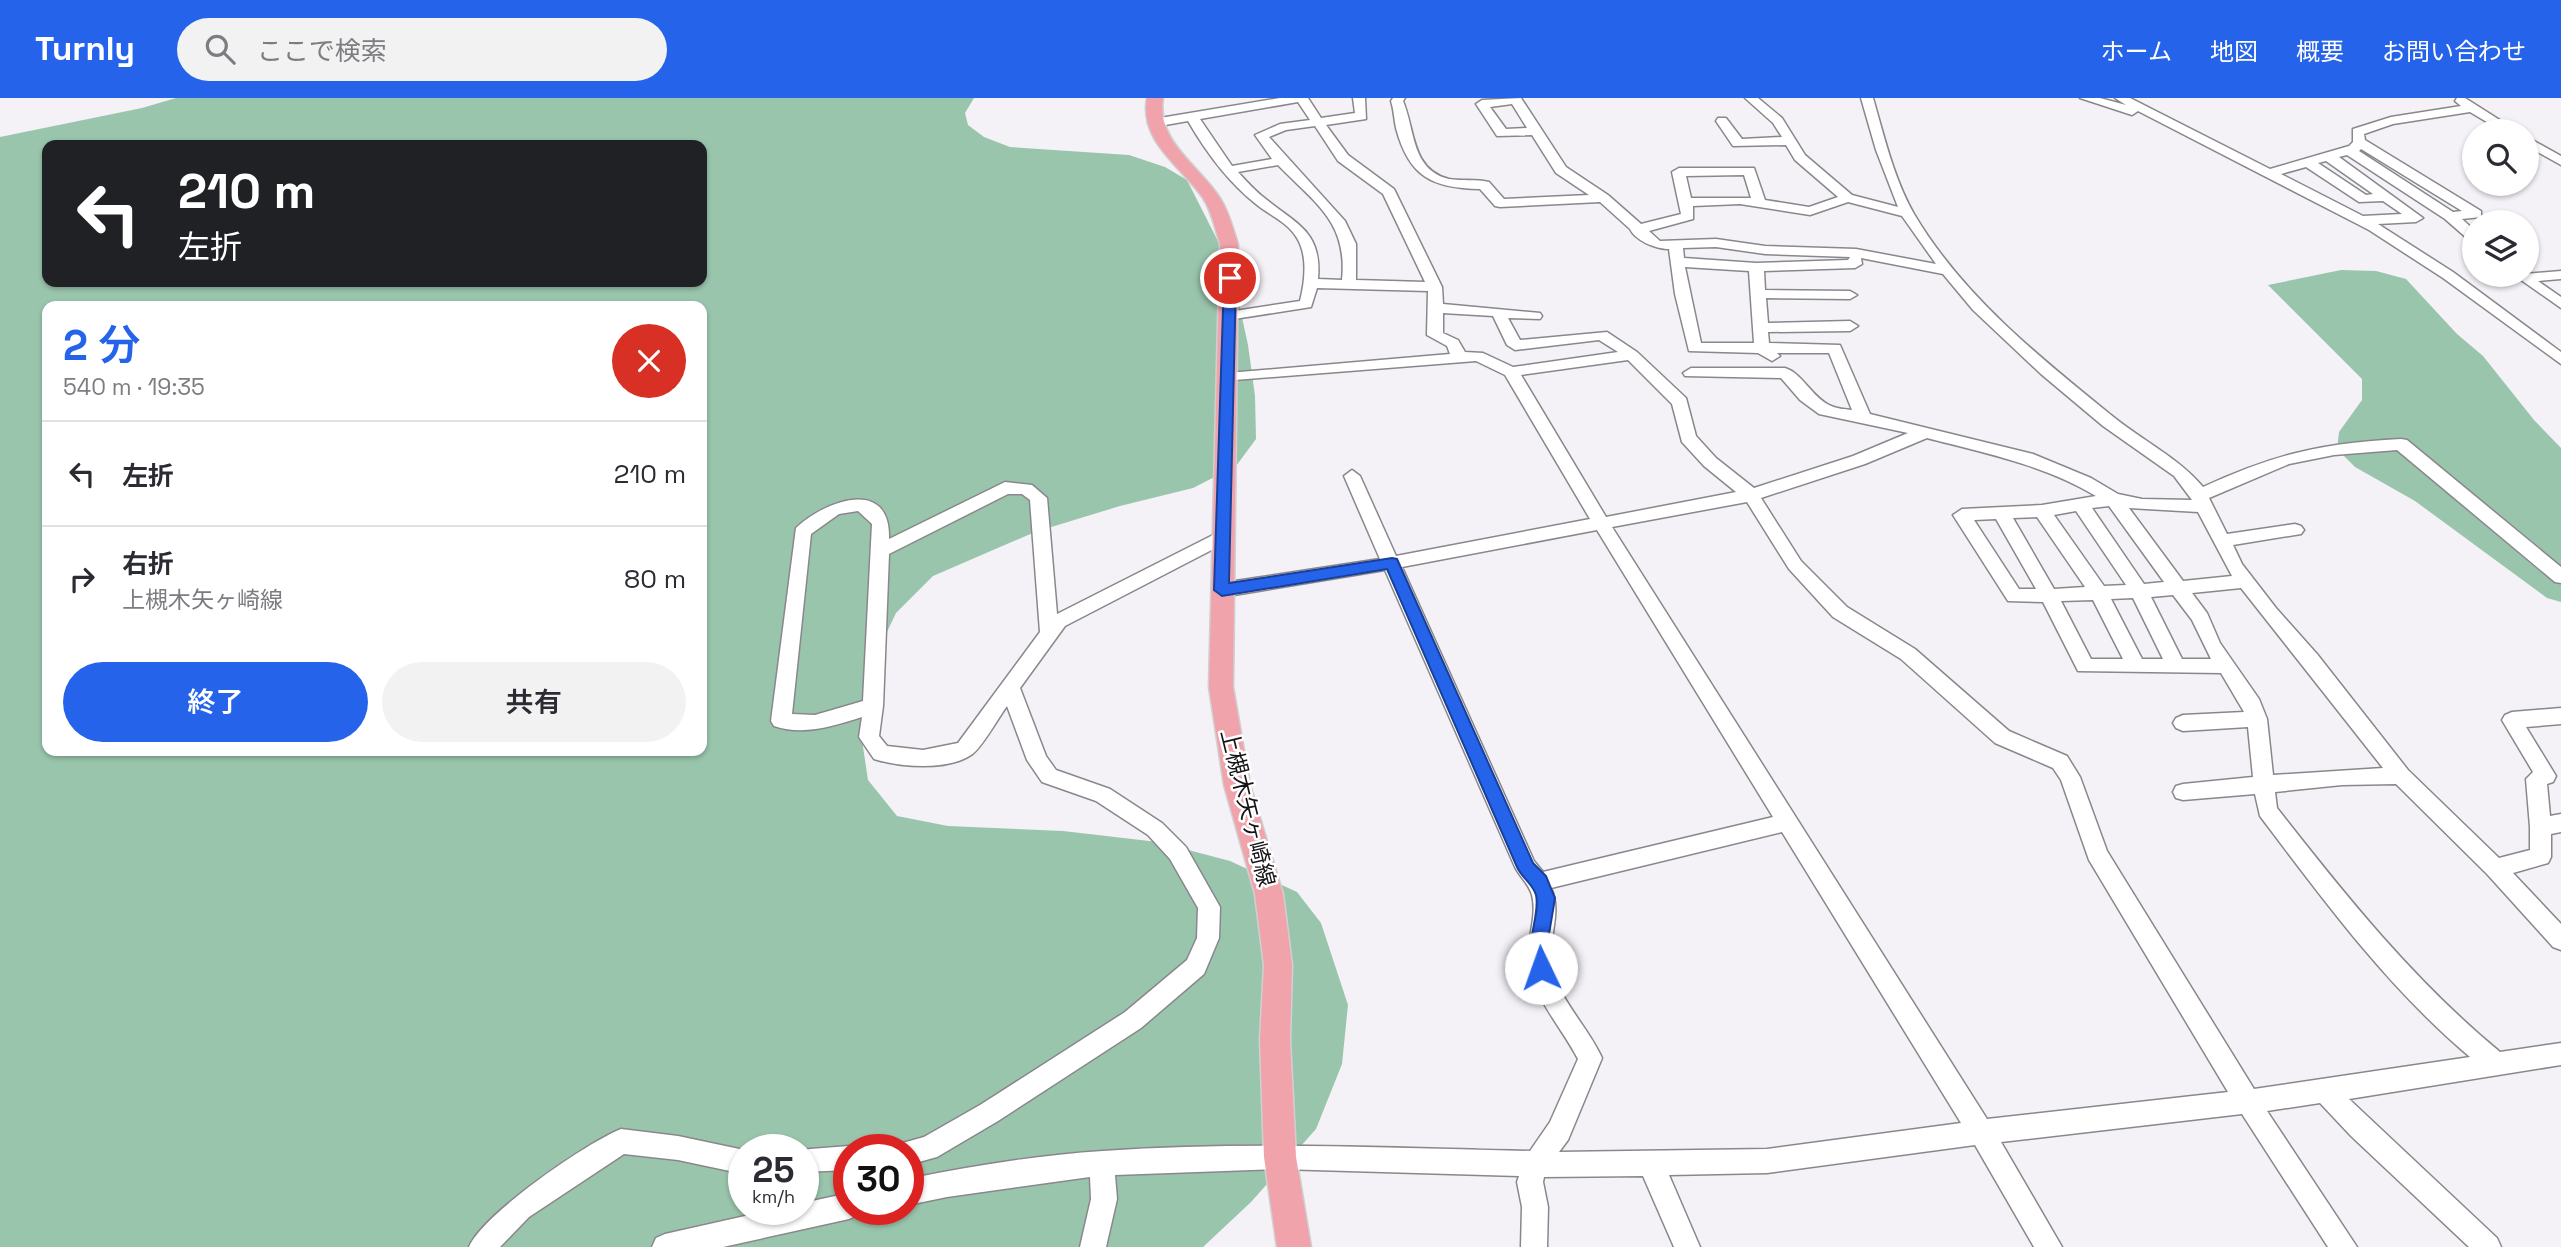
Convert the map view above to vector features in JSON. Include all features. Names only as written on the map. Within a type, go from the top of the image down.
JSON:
[{"type":"main road","points":[[1154,123],[1152,106],[1155,98]]},
{"type":"main road","name":"上槻木矢ヶ崎線","points":[[1154,123],[1164,141],[1200,181],[1220,216],[1229,244],[1221,687],[1237,785],[1269,894],[1278,965],[1275,1040],[1280,1157],[1294,1247]]},
{"type":"street","points":[[1154,123],[1194,118],[1274,99],[1302,98],[1343,158],[1389,192],[1435,287],[1435,335],[1453,343],[1459,356]]},
{"type":"street","points":[[1349,282],[1350,247],[1342,227],[1308,186],[1281,161],[1261,135],[1284,127],[1362,116],[1359,98]]},
{"type":"street","points":[[1751,98],[1778,121],[1800,157],[1847,198],[1907,213]]},
{"type":"street","points":[[1867,98],[1882,150],[1907,213],[1948,271],[1978,307],[2047,371],[2109,422],[2169,461],[2201,501],[2246,581],[2401,776],[2496,868],[2561,940]]},
{"type":"street","points":[[2086,98],[2154,117]]},
{"type":"street","points":[[2121,98],[2361,220],[2448,275],[2561,359]]},
{"type":"street","points":[[2455,98],[2491,119]]},
{"type":"street","points":[[1394,99],[1415,163],[1436,180],[1454,185],[1484,186],[1500,203],[1603,198]]},
{"type":"street","points":[[1534,131],[1502,133],[1482,104],[1515,99],[1560,170],[1603,198],[1636,230],[1657,245],[1716,243],[1765,250],[1856,253],[1948,271]]},
{"type":"street","points":[[2354,146],[2357,132],[2390,121],[2472,108]]},
{"type":"street","points":[[1194,118],[1220,161],[1260,201],[1286,219],[1306,240],[1313,283],[1306,304],[1228,316]]},
{"type":"street","points":[[1722,121],[1738,144],[1790,141]]},
{"type":"street","points":[[2270,173],[2354,146]]},
{"type":"street","points":[[2354,146],[2397,182],[2462,226]]},
{"type":"street","points":[[2354,146],[2476,214],[2361,220]]},
{"type":"street","points":[[2539,148],[2561,161]]},
{"type":"street","points":[[2328,156],[2416,218]]},
{"type":"street","points":[[1230,170],[1281,161]]},
{"type":"street","points":[[2307,162],[2364,200],[2387,196]]},
{"type":"street","points":[[1636,230],[1688,216],[1679,172],[1749,171],[1759,203]]},
{"type":"street","points":[[2372,186],[2397,182]]},
{"type":"street","points":[[1685,202],[1740,200],[1810,211],[1847,198]]},
{"type":"street","points":[[1675,244],[1694,348],[1835,348],[1863,417]]},
{"type":"street","points":[[1678,261],[1756,267],[1855,264],[1856,253]]},
{"type":"street","points":[[1756,267],[1762,348]]},
{"type":"street","points":[[2539,276],[2561,275]]},
{"type":"street","points":[[1313,283],[1349,282],[1435,287]]},
{"type":"street","points":[[2537,287],[2561,304]]},
{"type":"street","points":[[1760,294],[1850,295]]},
{"type":"street","points":[[1436,309],[1535,316]]},
{"type":"street","points":[[1498,312],[1515,345],[1602,335],[1632,355],[1680,402],[1688,438],[1710,462],[1751,495],[1795,565],[1840,612],[1908,654],[2002,737],[2060,762],[2070,777],[2097,854],[2248,1101],[2332,1233],[2344,1247]]},
{"type":"street","points":[[1761,328],[1850,326]]},
{"type":"street","points":[[1762,348],[1774,357],[1806,396],[1825,410],[1926,432],[2055,468],[2113,499],[2142,505],[2201,501],[2253,471],[2295,457],[2342,447],[2401,444],[2561,578]]},
{"type":"street","points":[[1511,372],[1632,355]]},
{"type":"street","points":[[1228,378],[1459,356],[1478,356],[1511,372],[1601,523],[1981,1132],[2049,1247]]},
{"type":"street","points":[[1691,373],[1785,373]]},
{"type":"street","points":[[1222,590],[1392,563],[1751,495],[1859,460],[1926,432]]},
{"type":"street","points":[[1352,476],[1526,867],[1539,881],[1546,898],[1540,934],[1541,968],[1590,1058],[1559,1131],[1536,1164],[1530,1182],[1535,1207],[1534,1247]]},
{"type":"street","points":[[880,551],[1005,488],[1026,489],[1038,498],[1049,633]]},
{"type":"street","points":[[2113,499],[2042,511],[1962,515],[2014,596],[2180,589],[2246,581]]},
{"type":"street","points":[[2113,499],[2200,618],[2212,646],[2249,699],[2257,719],[2267,810],[2353,922],[2454,1029],[2497,1064]]},
{"type":"street","points":[[2080,504],[2139,591],[2176,666]]},
{"type":"street","points":[[873,706],[815,723],[782,721],[802,532],[817,517],[844,505],[870,510],[881,523],[873,706],[869,737],[881,753],[916,760],[947,756],[965,749],[1058,621],[1223,537]]},
{"type":"street","points":[[2042,511],[2098,592],[2136,666]]},
{"type":"street","points":[[2001,513],[2049,595],[2085,666],[2225,666]]},
{"type":"street","points":[[2222,541],[2295,530]]},
{"type":"street","points":[[924,1149],[989,1113],[1133,1020],[1196,967],[1208,938],[1209,907],[1178,853],[1155,829],[1103,795],[1049,776],[1037,760],[1010,688]]},
{"type":"street","points":[[2496,868],[2540,857],[2551,825],[2536,779],[2546,776],[2512,720],[2561,716]]},
{"type":"street","points":[[2183,723],[2257,719]]},
{"type":"street","points":[[2183,792],[2342,777],[2401,776]]},
{"type":"street","points":[[1539,881],[1787,822]]},
{"type":"street","points":[[924,1189],[1101,1163],[1280,1157],[1536,1164],[1767,1161],[1981,1132],[2325,1091],[2561,1054]]},
{"type":"street","points":[[2325,1091],[2360,1128],[2488,1247]]},
{"type":"street","points":[[482,1247],[520,1208],[621,1141],[678,1148],[728,1159]]},
{"type":"street","points":[[1093,1247],[1104,1199],[1101,1163]]},
{"type":"street","points":[[1651,1164],[1687,1247]]},
{"type":"street","points":[[666,1247],[833,1210]]},
{"type":"green space","points":[[176,98],[974,98],[965,113],[968,125],[984,137],[1010,147],[1129,155],[1165,167],[1187,180],[1231,267],[1248,345],[1255,396],[1256,439],[1236,466],[1193,488],[1120,506],[1035,532],[933,576],[896,613],[864,680],[862,740],[868,780],[897,816],[948,826],[1063,831],[1158,842],[1230,861],[1297,892],[1321,923],[1348,1005],[1342,1064],[1316,1129],[1251,1202],[1203,1247],[0,1247],[0,137],[142,108]]},
{"type":"green space","points":[[2341,270],[2376,271],[2406,279],[2457,334],[2483,356],[2534,420],[2561,448],[2561,602],[2547,598],[2415,501],[2355,467],[2337,449],[2339,432],[2362,400],[2362,379],[2268,285]]},
{"type":"route","points":[[1230,278],[1222,590],[1392,563],[1526,867],[1539,881],[1546,898],[1540,934],[1541,968]]}]
